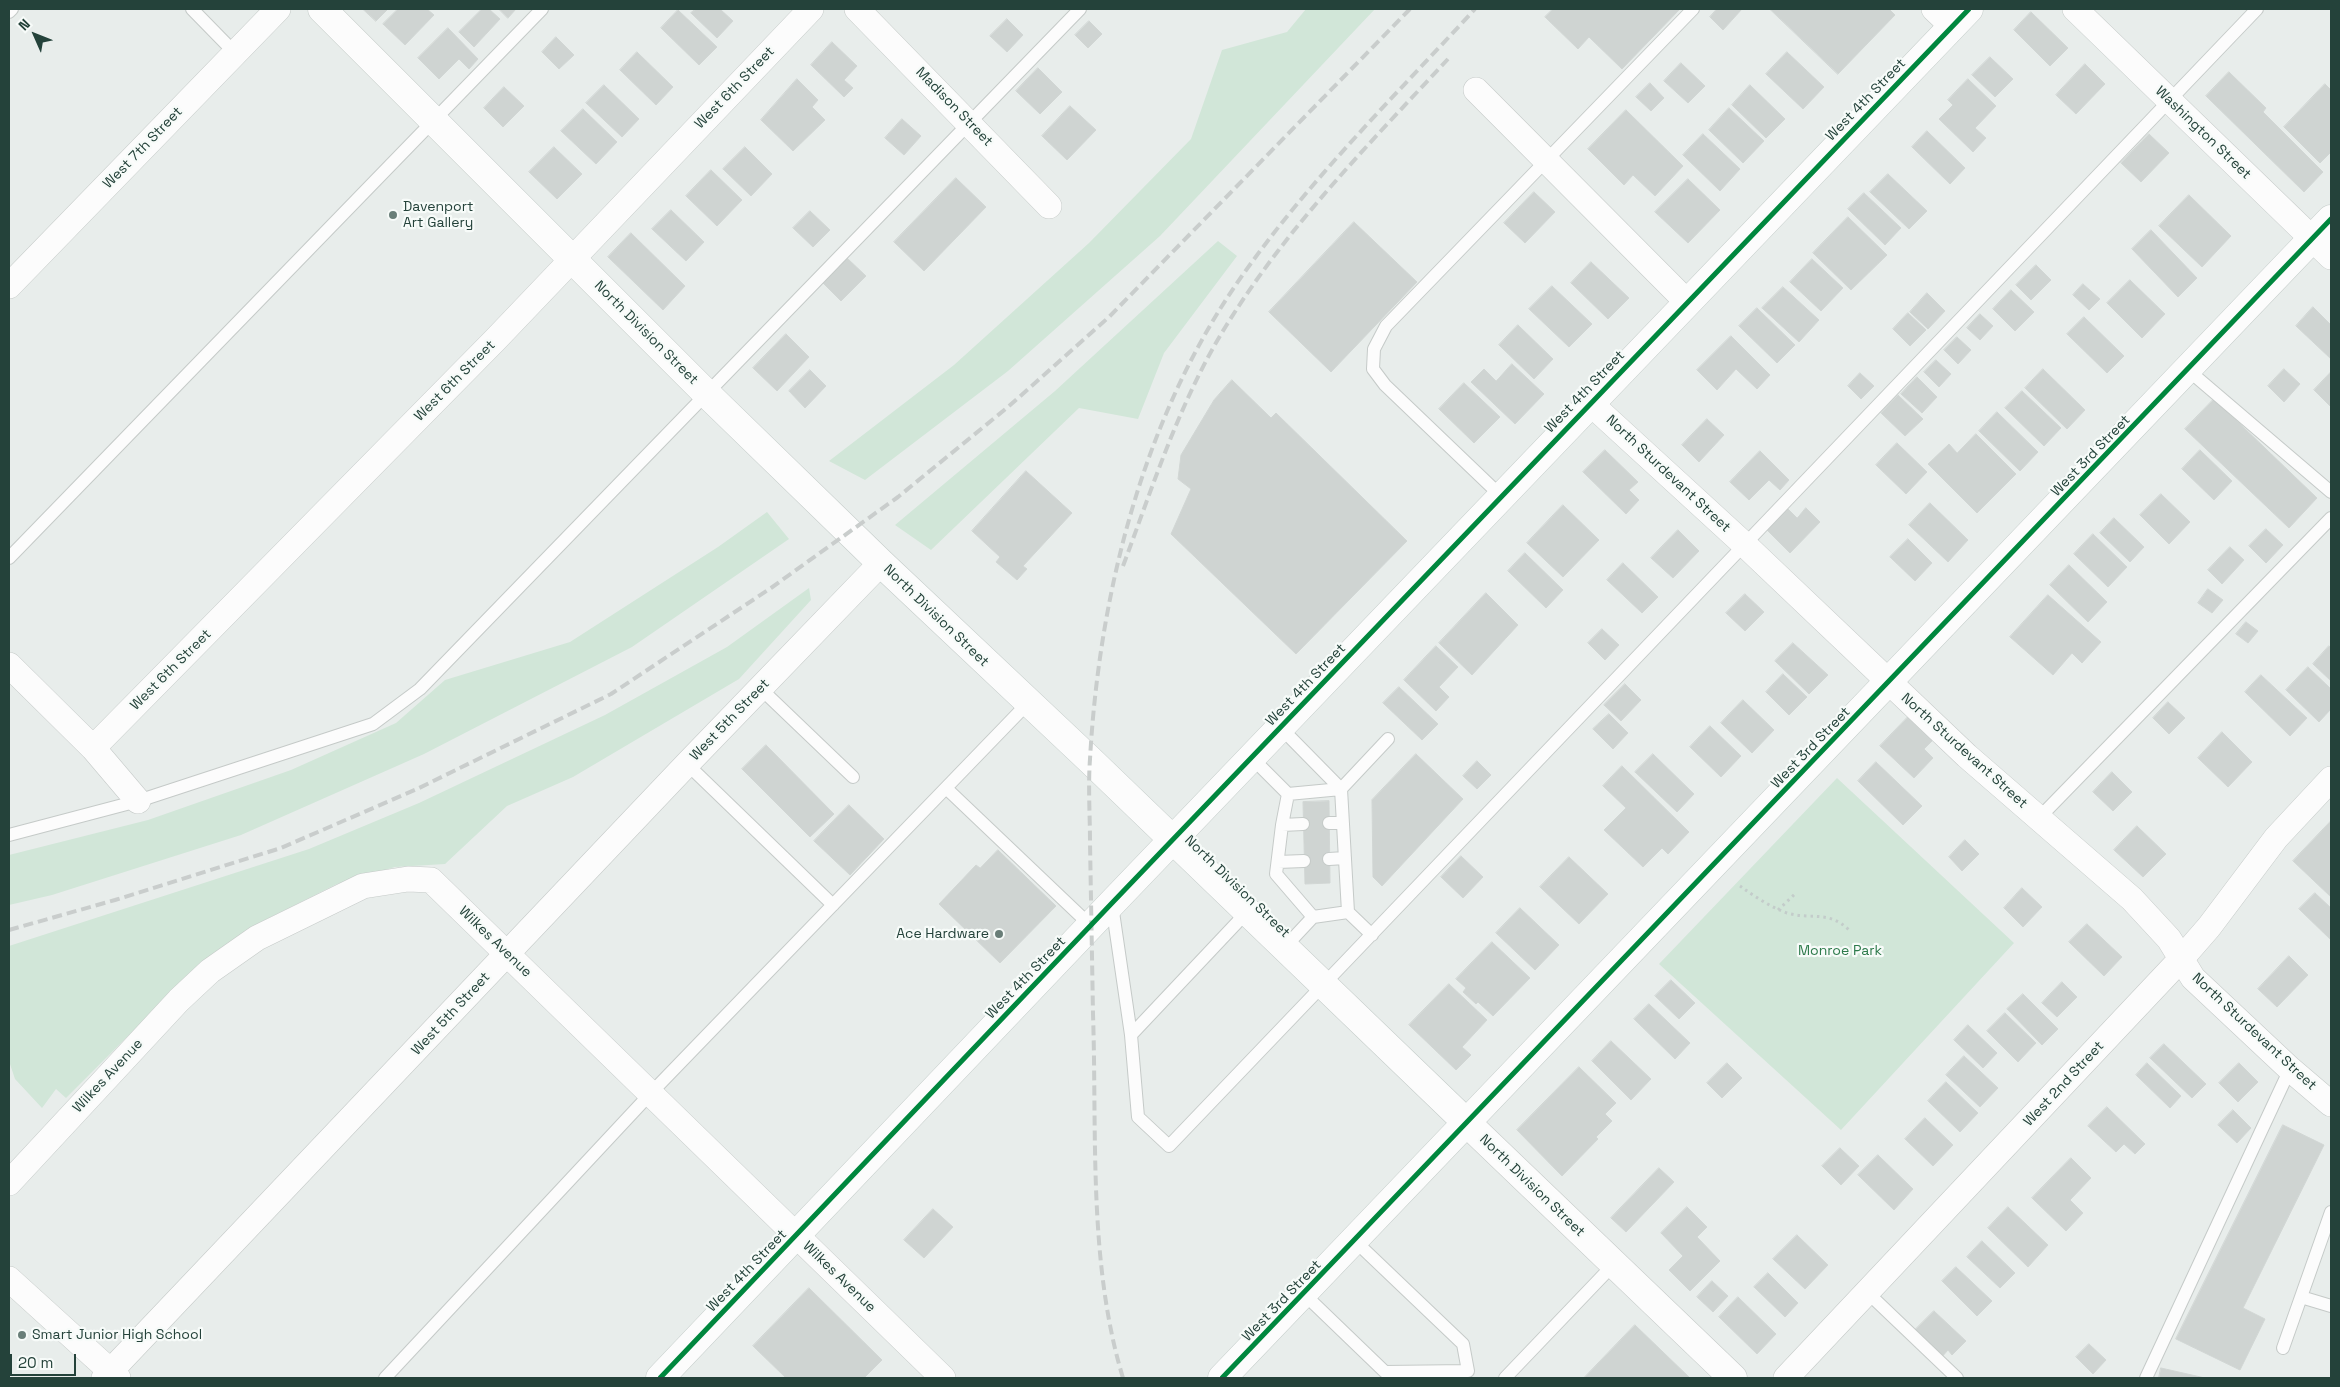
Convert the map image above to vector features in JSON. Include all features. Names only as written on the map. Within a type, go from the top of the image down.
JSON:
[{"type":"main road","name":"North Division Street","points":[[322,9],[707,394],[881,563],[1733,1378]]},
{"type":"main road","name":"West 4th Street","points":[[660,1378],[1687,302],[1952,15]]},
{"type":"main road","name":"West 3rd Street","points":[[1222,1378],[1468,1124],[2331,219]]},
{"type":"street","name":"West 7th Street","points":[[9,286],[278,9]]},
{"type":"street","name":"West 6th Street","points":[[93,748],[496,340],[811,9]]},
{"type":"street","name":"Madison Street","points":[[857,9],[1049,206]]},
{"type":"street","name":"Washington Street","points":[[2075,9],[2331,257]]},
{"type":"street","points":[[1476,90],[1687,302]]},
{"type":"street","name":"North Sturdevant Street","points":[[1590,403],[1745,545],[1967,756],[2132,899],[2169,939],[2193,978],[2290,1070],[2331,1104]]},
{"type":"street","name":"West 5th Street","points":[[111,1376],[507,954],[881,563]]},
{"type":"street","points":[[9,665],[93,748],[138,801]]},
{"type":"street","name":"West 2nd Street","points":[[1786,1378],[2182,958],[2209,928],[2276,838],[2331,779]]},
{"type":"street","name":"Wilkes Avenue","points":[[9,1182],[210,970],[257,938],[363,886],[408,879],[431,880],[943,1378]]},
{"type":"street","points":[[9,1279],[111,1376]]},
{"type":"lane","points":[[9,12],[12,9]]},
{"type":"lane","points":[[192,9],[235,53]]},
{"type":"lane","points":[[9,558],[542,9]]},
{"type":"lane","points":[[9,835],[138,801],[373,724],[420,689],[1080,9]]},
{"type":"lane","points":[[1501,496],[1384,385],[1373,369],[1374,349],[1386,326],[1547,162],[1693,9]]},
{"type":"lane","points":[[1112,903],[1131,1035],[1138,1117],[1169,1146],[2257,9]]},
{"type":"lane","points":[[2188,370],[2331,492]]},
{"type":"lane","points":[[2039,818],[2331,518]]},
{"type":"lane","points":[[760,688],[853,777]]},
{"type":"lane","points":[[385,1378],[651,1094],[1028,703]]},
{"type":"lane","points":[[1281,728],[1341,789],[1348,912],[1372,935]]},
{"type":"lane","points":[[1288,794],[1341,789],[1388,739]]},
{"type":"lane","points":[[1252,758],[1288,794]]},
{"type":"lane","points":[[687,764],[833,905]]},
{"type":"lane","points":[[946,788],[1091,926]]},
{"type":"lane","points":[[1288,794],[1276,874],[1313,917]]},
{"type":"lane","points":[[1329,823],[1343,823]]},
{"type":"lane","points":[[1282,825],[1304,824]]},
{"type":"lane","points":[[1329,859],[1345,858]]},
{"type":"lane","points":[[1278,862],[1304,861]]},
{"type":"lane","points":[[1131,1035],[1247,912]]},
{"type":"lane","points":[[1284,948],[1313,917],[1348,912]]},
{"type":"lane","points":[[2146,1378],[2290,1070]]},
{"type":"lane","points":[[2283,1348],[2331,1212]]},
{"type":"lane","points":[[1304,1294],[1385,1372],[1472,1375],[1463,1344],[1355,1241]]},
{"type":"lane","points":[[1505,1378],[1614,1264]]},
{"type":"lane","points":[[1868,1293],[1957,1378]]},
{"type":"lane","points":[[2301,1297],[2331,1306]]},
{"type":"path","points":[[1740,886],[1778,910],[1789,914],[1834,919],[1841,922],[1849,930]]},
{"type":"path","points":[[1778,910],[1796,893]]},
{"type":"green space","points":[[1306,9],[1375,9],[1160,236],[1008,371],[865,480],[829,461],[954,365],[1089,243],[1191,139],[1222,50],[1287,32]]},
{"type":"green space","points":[[1218,241],[1237,256],[1164,353],[1138,419],[1079,408],[931,550],[895,525],[1055,391]]},
{"type":"green space","points":[[767,512],[789,539],[632,647],[424,754],[241,835],[52,895],[9,905],[9,855],[148,820],[291,770],[396,723],[445,680],[570,642],[718,547]]},
{"type":"green space","points":[[809,588],[811,600],[739,679],[573,777],[507,806],[445,864],[395,867],[337,884],[257,924],[160,1004],[66,1098],[56,1089],[42,1108],[15,1079],[9,1061],[9,946],[309,849],[419,803],[605,715],[727,647]]},
{"type":"green space","name":"Monroe Park","points":[[1837,778],[2014,943],[1841,1130],[1659,964]]},
{"type":"building","points":[[363,9],[388,9],[376,21]]},
{"type":"building","points":[[398,9],[427,9],[434,15],[405,45],[383,24]]},
{"type":"building","points":[[482,9],[489,9],[500,19],[474,47],[459,32]]},
{"type":"building","points":[[499,9],[516,9],[508,18]]},
{"type":"building","points":[[696,9],[720,9],[733,21],[717,38],[691,13]]},
{"type":"building","points":[[1553,9],[1680,9],[1622,69],[1589,37],[1578,49],[1545,17]]},
{"type":"building","points":[[1717,9],[1742,9],[1723,30],[1710,17]]},
{"type":"building","points":[[1770,9],[1889,9],[1895,15],[1838,74]]},
{"type":"building","points":[[678,10],[717,47],[699,65],[661,28]]},
{"type":"building","points":[[2031,12],[2068,48],[2050,66],[2014,30]]},
{"type":"building","points":[[1007,19],[1023,35],[1007,52],[990,36]]},
{"type":"building","points":[[1089,21],[1102,34],[1088,48],[1075,35]]},
{"type":"building","points":[[448,28],[478,59],[469,69],[459,59],[439,79],[418,58]]},
{"type":"building","points":[[556,37],[574,55],[559,69],[542,52]]},
{"type":"building","points":[[832,42],[857,66],[844,80],[853,88],[844,97],[811,65]]},
{"type":"building","points":[[637,52],[673,87],[656,105],[620,70]]},
{"type":"building","points":[[1787,52],[1824,87],[1803,109],[1766,74]]},
{"type":"building","points":[[1990,57],[2013,79],[1995,97],[1972,75]]},
{"type":"building","points":[[1681,63],[1705,86],[1688,103],[1664,81]]},
{"type":"building","points":[[2085,64],[2105,84],[2076,114],[2056,95]]},
{"type":"building","points":[[1038,68],[1062,92],[1040,114],[1016,91]]},
{"type":"building","points":[[2229,72],[2266,108],[2263,112],[2323,172],[2304,192],[2206,96]]},
{"type":"building","points":[[797,79],[818,100],[812,107],[825,120],[793,151],[761,120]]},
{"type":"building","points":[[1968,79],[1996,106],[1975,128],[1986,138],[1973,152],[1939,119],[1953,105],[1948,100]]},
{"type":"building","points":[[1650,83],[1664,98],[1651,111],[1636,97]]},
{"type":"building","points":[[2325,84],[2331,90],[2331,152],[2320,163],[2284,127]]},
{"type":"building","points":[[604,85],[639,119],[622,137],[586,103]]},
{"type":"building","points":[[1750,85],[1785,119],[1766,138],[1732,105]]},
{"type":"building","points":[[504,87],[524,106],[503,127],[484,108]]},
{"type":"building","points":[[1070,106],[1096,130],[1067,160],[1042,136]]},
{"type":"building","points":[[1729,108],[1764,141],[1743,163],[1709,130]]},
{"type":"building","points":[[583,109],[617,142],[596,164],[561,131]]},
{"type":"building","points":[[1626,110],[1683,166],[1655,196],[1633,175],[1624,185],[1588,149]]},
{"type":"building","points":[[902,119],[921,136],[904,155],[885,138]]},
{"type":"building","points":[[1927,131],[1965,168],[1950,184],[1912,147]]},
{"type":"building","points":[[1703,134],[1740,169],[1720,191],[1683,155]]},
{"type":"building","points":[[2149,134],[2169,153],[2141,182],[2121,163]]},
{"type":"building","points":[[554,147],[582,174],[557,199],[529,172]]},
{"type":"building","points":[[745,147],[772,174],[751,196],[723,169]]},
{"type":"building","points":[[711,170],[742,200],[717,226],[686,196]]},
{"type":"building","points":[[1888,174],[1927,211],[1909,229],[1870,192]]},
{"type":"building","points":[[956,178],[986,207],[924,271],[894,242]]},
{"type":"building","points":[[1688,179],[1720,210],[1688,243],[1655,212]]},
{"type":"building","points":[[1534,192],[1555,212],[1525,243],[1504,223]]},
{"type":"building","points":[[1864,193],[1901,228],[1885,245],[1848,209]]},
{"type":"building","points":[[2189,195],[2231,236],[2202,267],[2159,226]]},
{"type":"building","points":[[671,210],[704,242],[686,261],[652,229]]},
{"type":"building","points":[[810,211],[830,230],[813,247],[793,228]]},
{"type":"building","points":[[1848,217],[1887,255],[1851,290],[1813,253]]},
{"type":"building","points":[[1354,222],[1417,282],[1331,372],[1269,312]]},
{"type":"building","points":[[2151,230],[2197,278],[2178,297],[2132,249]]},
{"type":"building","points":[[631,233],[685,286],[663,310],[608,257]]},
{"type":"building","points":[[847,258],[866,276],[841,301],[823,283]]},
{"type":"building","points":[[1812,259],[1843,288],[1821,311],[1790,282]]},
{"type":"building","points":[[1591,262],[1629,298],[1608,319],[1571,283]]},
{"type":"building","points":[[2036,265],[2051,280],[2031,300],[2016,285]]},
{"type":"building","points":[[2130,280],[2165,314],[2142,338],[2107,303]]},
{"type":"building","points":[[2083,284],[2100,299],[2089,310],[2073,295]]},
{"type":"building","points":[[1552,286],[1592,324],[1569,347],[1529,309]]},
{"type":"building","points":[[1783,287],[1819,320],[1799,342],[1762,308]]},
{"type":"building","points":[[2011,290],[2034,312],[2015,331],[1993,309]]},
{"type":"building","points":[[1927,293],[1945,311],[1928,329],[1910,312]]},
{"type":"building","points":[[2313,307],[2331,325],[2331,359],[2296,326]]},
{"type":"building","points":[[1757,308],[1795,345],[1777,363],[1739,326]]},
{"type":"building","points":[[1908,313],[1926,330],[1910,346],[1893,329]]},
{"type":"building","points":[[1980,314],[1993,326],[1980,340],[1967,328]]},
{"type":"building","points":[[2084,317],[2124,356],[2107,373],[2067,334]]},
{"type":"building","points":[[1518,325],[1553,359],[1534,379],[1499,345]]},
{"type":"building","points":[[786,334],[809,357],[777,391],[753,368]]},
{"type":"building","points":[[1731,336],[1770,375],[1757,389],[1736,369],[1717,390],[1697,370]]},
{"type":"building","points":[[1957,337],[1971,350],[1958,364],[1944,350]]},
{"type":"building","points":[[1936,360],[1951,374],[1939,387],[1924,372]]},
{"type":"building","points":[[1512,364],[1544,394],[1515,424],[1471,382],[1484,369],[1496,381]]},
{"type":"building","points":[[2043,369],[2085,410],[2067,429],[2025,388]]},
{"type":"building","points":[[2284,369],[2300,384],[2284,402],[2268,386]]},
{"type":"building","points":[[810,370],[826,386],[805,408],[789,391]]},
{"type":"building","points":[[2331,372],[2331,407],[2314,390]]},
{"type":"building","points":[[1860,373],[1874,386],[1861,399],[1848,386]]},
{"type":"building","points":[[1917,377],[1937,397],[1922,413],[1901,394]]},
{"type":"building","points":[[1232,380],[1271,418],[1276,413],[1407,541],[1296,654],[1171,534],[1191,489],[1178,479],[1181,455],[1214,400]]},
{"type":"building","points":[[1464,383],[1500,417],[1474,443],[1439,409]]},
{"type":"building","points":[[2022,391],[2061,428],[2044,446],[2005,408]]},
{"type":"building","points":[[1898,395],[1923,419],[1905,436],[1881,413]]},
{"type":"building","points":[[2214,399],[2317,498],[2289,528],[2185,429]]},
{"type":"building","points":[[1997,412],[2038,452],[2020,471],[1979,431]]},
{"type":"building","points":[[1707,419],[1724,435],[1699,462],[1682,445]]},
{"type":"building","points":[[1976,434],[2016,474],[1977,513],[1928,464],[1949,444],[1957,453]]},
{"type":"building","points":[[1897,443],[1927,472],[1906,494],[1876,465]]},
{"type":"building","points":[[1605,450],[1638,482],[1629,490],[1639,500],[1626,514],[1583,472]]},
{"type":"building","points":[[2200,450],[2232,481],[2214,500],[2182,469]]},
{"type":"building","points":[[1760,451],[1789,480],[1780,490],[1769,480],[1749,500],[1730,482]]},
{"type":"building","points":[[1026,471],[1072,513],[1023,566],[1027,569],[1017,580],[996,562],[1000,557],[972,531]]},
{"type":"building","points":[[2161,494],[2190,522],[2169,544],[2140,515]]},
{"type":"building","points":[[1930,503],[1968,540],[1948,562],[1909,525]]},
{"type":"building","points":[[1563,505],[1599,540],[1563,577],[1527,543]]},
{"type":"building","points":[[1806,508],[1820,522],[1790,553],[1767,530],[1788,509],[1797,518]]},
{"type":"building","points":[[2114,518],[2144,547],[2130,562],[2100,533]]},
{"type":"building","points":[[2266,529],[2283,545],[2266,563],[2249,546]]},
{"type":"building","points":[[1678,530],[1699,551],[1673,578],[1651,558]]},
{"type":"building","points":[[2093,534],[2127,567],[2108,587],[2074,554]]},
{"type":"building","points":[[1908,539],[1932,563],[1915,581],[1890,557]]},
{"type":"building","points":[[2230,547],[2244,560],[2222,584],[2208,570]]},
{"type":"building","points":[[1525,553],[1563,590],[1546,608],[1508,571]]},
{"type":"building","points":[[1623,563],[1658,597],[1642,613],[1607,580]]},
{"type":"building","points":[[2069,565],[2107,602],[2088,622],[2050,585]]},
{"type":"building","points":[[2208,589],[2223,600],[2212,613],[2198,603]]},
{"type":"building","points":[[1486,593],[1518,625],[1472,675],[1439,643]]},
{"type":"building","points":[[1745,594],[1764,612],[1745,631],[1726,613]]},
{"type":"building","points":[[2048,595],[2101,642],[2082,663],[2072,653],[2053,675],[2010,637]]},
{"type":"building","points":[[2246,622],[2258,631],[2248,643],[2236,634]]},
{"type":"building","points":[[1602,629],[1619,645],[1605,660],[1588,643]]},
{"type":"building","points":[[1793,643],[1828,675],[1809,694],[1775,661]]},
{"type":"building","points":[[1436,646],[1458,667],[1439,687],[1449,697],[1436,711],[1404,680]]},
{"type":"building","points":[[2329,646],[2331,648],[2331,681],[2313,664]]},
{"type":"building","points":[[2308,667],[2331,689],[2331,709],[2319,722],[2286,690]]},
{"type":"building","points":[[1783,674],[1807,697],[1789,715],[1766,692]]},
{"type":"building","points":[[2261,675],[2307,718],[2290,736],[2245,692]]},
{"type":"building","points":[[1625,684],[1641,700],[1621,721],[1604,705]]},
{"type":"building","points":[[1399,687],[1438,724],[1422,740],[1383,703]]},
{"type":"building","points":[[1743,700],[1774,730],[1752,753],[1721,723]]},
{"type":"building","points":[[2168,702],[2185,718],[2169,734],[2153,718]]},
{"type":"building","points":[[1609,714],[1628,733],[1613,749],[1593,729]]},
{"type":"building","points":[[1908,717],[1933,740],[1924,749],[1933,758],[1914,778],[1880,746]]},
{"type":"building","points":[[1710,726],[1741,756],[1721,777],[1690,747]]},
{"type":"building","points":[[2222,732],[2252,762],[2228,787],[2198,758]]},
{"type":"building","points":[[766,745],[834,814],[810,837],[742,769]]},
{"type":"building","points":[[1416,754],[1463,799],[1382,886],[1373,877],[1372,800]]},
{"type":"building","points":[[1653,754],[1694,794],[1677,812],[1635,772]]},
{"type":"building","points":[[1477,761],[1491,775],[1477,789],[1463,776]]},
{"type":"building","points":[[1876,762],[1922,806],[1903,825],[1858,781]]},
{"type":"building","points":[[1622,766],[1689,832],[1668,854],[1662,848],[1643,867],[1604,830],[1626,808],[1603,786]]},
{"type":"building","points":[[2112,772],[2132,792],[2113,811],[2093,792]]},
{"type":"building","points":[[1329,801],[1330,883],[1305,884],[1303,802]]},
{"type":"building","points":[[849,805],[884,839],[850,875],[814,841]]},
{"type":"building","points":[[2331,821],[2331,897],[2293,861]]},
{"type":"building","points":[[2137,826],[2166,854],[2143,877],[2114,850]]},
{"type":"building","points":[[1965,840],[1979,854],[1962,871],[1949,857]]},
{"type":"building","name":"Ace Hardware","points":[[998,850],[1056,906],[1000,963],[939,904],[976,865],[980,868]]},
{"type":"building","points":[[1461,856],[1483,877],[1463,898],[1441,877]]},
{"type":"building","points":[[1569,857],[1608,894],[1579,924],[1540,887]]},
{"type":"building","points":[[2022,888],[2042,907],[2023,927],[2004,908]]},
{"type":"building","points":[[2315,893],[2331,908],[2331,940],[2299,909]]},
{"type":"building","points":[[1520,908],[1559,945],[1535,970],[1496,933]]},
{"type":"building","points":[[2087,924],[2122,957],[2104,976],[2069,942]]},
{"type":"building","points":[[1492,942],[1530,978],[1493,1016],[1478,1002],[1476,1004],[1463,992],[1466,988],[1456,979]]},
{"type":"building","points":[[2289,956],[2308,975],[2277,1007],[2258,989]]},
{"type":"building","points":[[1671,980],[1695,1003],[1679,1019],[1655,996]]},
{"type":"building","points":[[2062,982],[2077,997],[2057,1017],[2042,1003]]},
{"type":"building","points":[[1449,984],[1487,1020],[1462,1047],[1471,1055],[1456,1070],[1409,1025]]},
{"type":"building","points":[[2023,994],[2058,1029],[2042,1045],[2007,1009]]},
{"type":"building","points":[[1649,1004],[1690,1043],[1675,1059],[1634,1019]]},
{"type":"building","points":[[2005,1013],[2036,1043],[2018,1062],[1987,1031]]},
{"type":"building","points":[[1968,1025],[1997,1053],[1983,1068],[1954,1040]]},
{"type":"building","points":[[1611,1041],[1651,1079],[1631,1100],[1592,1061]]},
{"type":"building","points":[[2164,1044],[2206,1084],[2192,1098],[2150,1058]]},
{"type":"building","points":[[1964,1056],[1998,1088],[1980,1107],[1946,1075]]},
{"type":"building","points":[[1727,1063],[1742,1078],[1722,1098],[1707,1083]]},
{"type":"building","points":[[2147,1063],[2181,1096],[2170,1108],[2136,1075]]},
{"type":"building","points":[[2239,1063],[2258,1082],[2238,1102],[2219,1083]]},
{"type":"building","points":[[1579,1067],[1616,1103],[1605,1114],[1612,1121],[1596,1137],[1598,1139],[1562,1176],[1517,1130]]},
{"type":"building","points":[[1946,1082],[1978,1113],[1960,1132],[1928,1101]]},
{"type":"building","points":[[2107,1107],[2145,1144],[2135,1154],[2124,1144],[2116,1152],[2088,1126]]},
{"type":"building","points":[[2233,1110],[2251,1128],[2237,1143],[2218,1125]]},
{"type":"building","points":[[1925,1118],[1953,1145],[1933,1166],[1905,1139]]},
{"type":"building","points":[[2283,1125],[2324,1145],[2243,1308],[2265,1319],[2240,1370],[2176,1339]]},
{"type":"building","points":[[1840,1148],[1859,1166],[1841,1185],[1822,1166]]},
{"type":"building","points":[[1878,1155],[1913,1189],[1894,1210],[1858,1175]]},
{"type":"building","points":[[2071,1158],[2091,1178],[2070,1200],[2083,1213],[2066,1231],[2032,1198]]},
{"type":"building","points":[[1659,1168],[1674,1182],[1626,1232],[1611,1218]]},
{"type":"building","points":[[1687,1207],[1707,1227],[1697,1237],[1720,1261],[1690,1291],[1669,1270],[1683,1256],[1661,1233]]},
{"type":"building","points":[[2008,1207],[2048,1245],[2028,1267],[1988,1228]]},
{"type":"building","points":[[933,1209],[953,1227],[924,1258],[904,1240]]},
{"type":"building","points":[[1797,1235],[1828,1265],[1805,1289],[1773,1259]]},
{"type":"building","points":[[1982,1241],[2015,1273],[2000,1288],[1967,1257]]},
{"type":"building","points":[[1956,1267],[1992,1301],[1977,1316],[1942,1281]]},
{"type":"building","points":[[1768,1273],[1798,1303],[1785,1317],[1754,1287]]},
{"type":"building","points":[[1712,1281],[1728,1296],[1713,1312],[1697,1297]]},
{"type":"building","points":[[809,1288],[882,1360],[864,1378],[786,1378],[753,1346]]},
{"type":"building","points":[[1738,1297],[1776,1334],[1757,1354],[1719,1317]]},
{"type":"building","points":[[1934,1311],[1966,1341],[1952,1355],[1948,1350],[1940,1359],[1913,1332]]},
{"type":"building","points":[[1635,1325],[1690,1378],[1584,1378]]},
{"type":"building","points":[[2089,1344],[2106,1360],[2093,1374],[2076,1357]]},
{"type":"building","points":[[2161,1368],[2205,1378],[2159,1378]]},
{"type":"railway","points":[[9,930],[115,900],[281,848],[417,789],[611,694],[771,588],[898,497],[1008,407],[1109,317],[1410,9]]},
{"type":"railway","points":[[1123,1378],[1112,1334],[1104,1289],[1096,1198],[1089,780],[1095,697],[1103,636],[1115,574],[1131,513],[1151,453],[1174,395],[1202,339],[1235,286],[1290,213],[1320,177],[1475,9]]},
{"type":"railway","points":[[1123,566],[1181,413],[1226,326],[1275,254],[1302,220],[1448,59]]},
{"type":"cycle path","points":[[660,1378],[1112,903],[1969,9]]},
{"type":"cycle path","points":[[1222,1378],[2331,219]]},
{"type":"place","name":"Davenport Art Gallery","points":[[393,215]]},
{"type":"place","name":"Ace Hardware","points":[[999,934]]},
{"type":"place","name":"Smart Junior High School","points":[[22,1335]]}]
